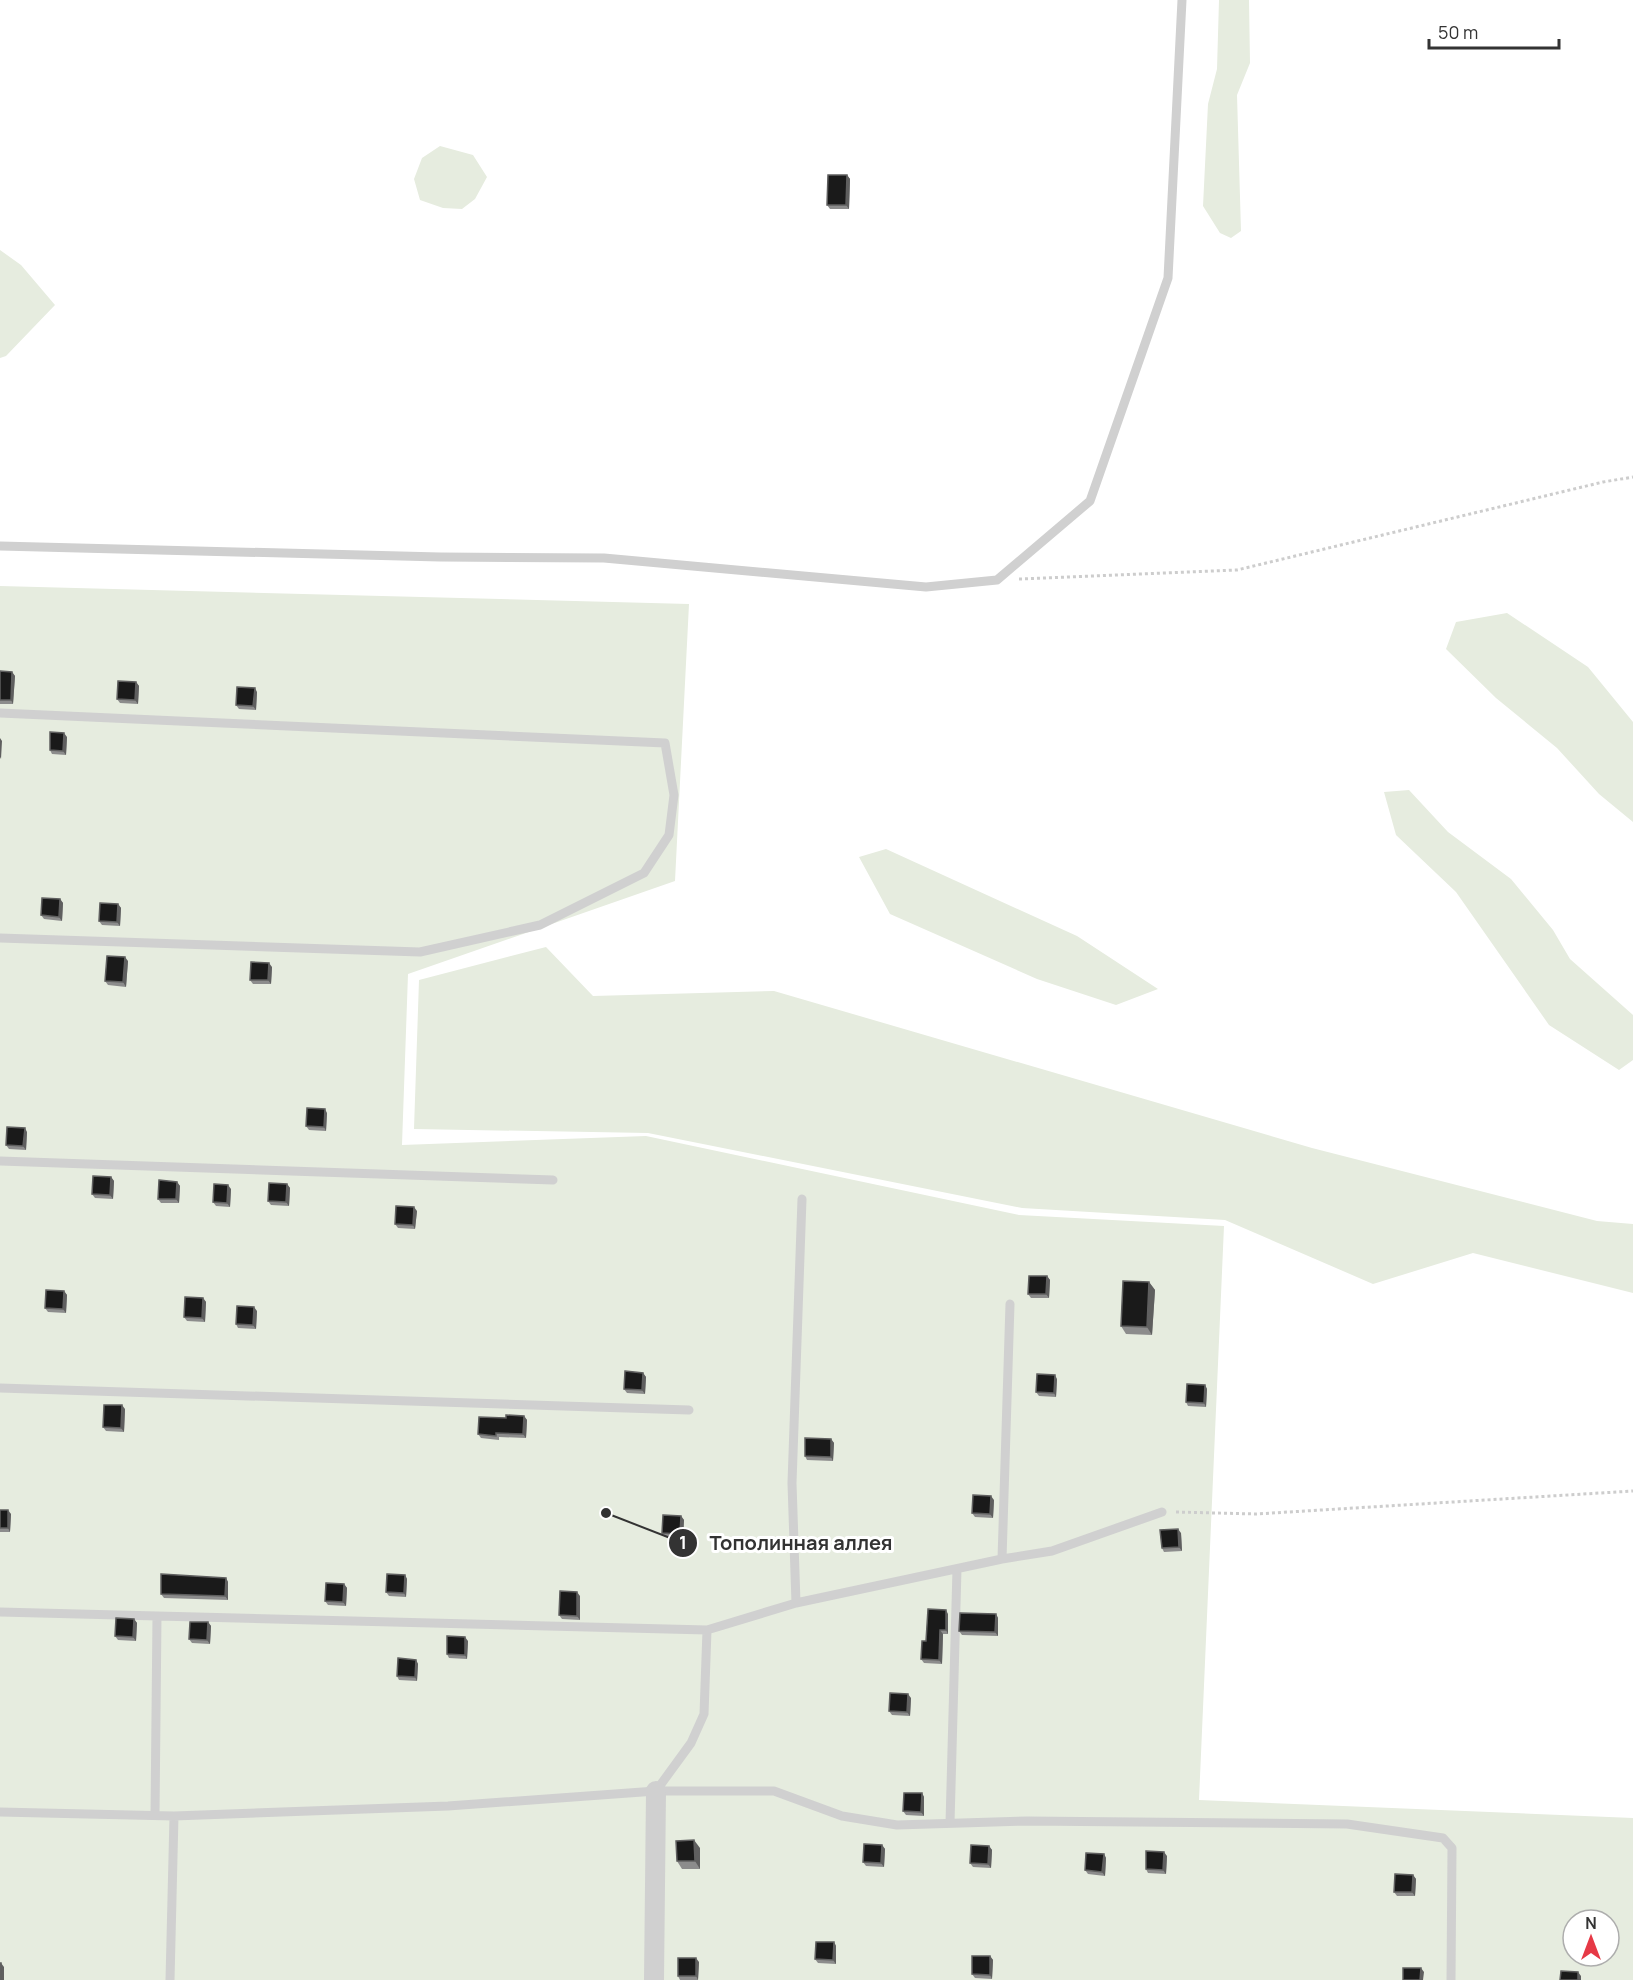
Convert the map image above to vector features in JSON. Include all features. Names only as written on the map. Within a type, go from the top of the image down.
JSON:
[{"type":"street","points":[[654,1980],[656,1791]]},
{"type":"lane","points":[[0,546],[440,557],[604,558],[926,587],[997,580],[1090,501],[1168,278],[1182,0]]},
{"type":"lane","points":[[0,713],[665,743],[674,795],[669,835],[644,873],[540,925],[420,952],[0,938]]},
{"type":"lane","points":[[0,1161],[552,1180]]},
{"type":"lane","points":[[796,1603],[792,1482],[802,1199]]},
{"type":"lane","points":[[1002,1559],[1010,1304]]},
{"type":"lane","points":[[0,1388],[689,1410]]},
{"type":"lane","points":[[0,1612],[707,1630],[796,1603],[1002,1559],[1052,1551],[1162,1512]]},
{"type":"lane","points":[[951,1823],[957,1569]]},
{"type":"lane","points":[[155,1815],[157,1616]]},
{"type":"lane","points":[[656,1791],[691,1743],[704,1714],[707,1630]]},
{"type":"lane","points":[[0,1812],[174,1815],[448,1806],[656,1791],[774,1791],[842,1816],[897,1825],[1028,1821],[1347,1824],[1443,1838],[1452,1848],[1451,1980]]},
{"type":"lane","points":[[170,1980],[174,1815]]},
{"type":"path","points":[[997,580],[1238,570],[1603,482],[1633,477]]},
{"type":"path","points":[[1162,1512],[1256,1514],[1633,1491]]},
{"type":"shaded area","points":[[1219,0],[1249,0],[1250,63],[1237,95],[1241,231],[1231,238],[1220,233],[1203,206],[1208,104],[1217,69]]},
{"type":"shaded area","points":[[440,146],[473,155],[487,177],[475,199],[462,209],[443,208],[420,200],[414,179],[422,158]]},
{"type":"shaded area","points":[[0,250],[21,265],[55,305],[6,356],[0,358]]},
{"type":"shaded area","points":[[0,586],[689,604],[675,881],[408,974],[402,1145],[646,1136],[1019,1215],[1224,1226],[1199,1800],[1633,1818],[1633,1980],[0,1980]]},
{"type":"shaded area","points":[[1507,613],[1588,667],[1633,722],[1633,822],[1599,794],[1557,748],[1496,698],[1446,649],[1456,622]]},
{"type":"shaded area","points":[[1409,790],[1448,832],[1511,879],[1553,930],[1570,959],[1633,1015],[1633,1060],[1619,1070],[1549,1025],[1456,892],[1396,835],[1384,792]]},
{"type":"shaded area","points":[[886,849],[1077,936],[1158,989],[1116,1005],[1037,979],[890,914],[859,857]]},
{"type":"shaded area","points":[[546,947],[593,996],[774,991],[1312,1148],[1597,1221],[1633,1224],[1633,1293],[1473,1253],[1373,1284],[1225,1220],[1022,1208],[648,1133],[414,1129],[419,980]]},
{"type":"building","points":[[828,175],[847,175],[846,205],[827,205]]},
{"type":"building","points":[[0,671],[12,672],[11,700],[0,700]]},
{"type":"building","points":[[118,681],[136,682],[135,700],[117,699]]},
{"type":"building","points":[[237,687],[255,688],[253,706],[236,705]]},
{"type":"building","points":[[50,732],[64,733],[63,751],[50,750]]},
{"type":"building","points":[[42,898],[60,899],[59,917],[41,915]]},
{"type":"building","points":[[100,903],[118,904],[117,922],[99,921]]},
{"type":"building","points":[[107,956],[125,957],[123,982],[105,981]]},
{"type":"building","points":[[251,962],[269,963],[268,980],[250,980]]},
{"type":"building","points":[[307,1108],[325,1109],[324,1127],[306,1126]]},
{"type":"building","points":[[7,1127],[25,1128],[23,1146],[6,1145]]},
{"type":"building","points":[[93,1176],[111,1177],[110,1195],[92,1194]]},
{"type":"building","points":[[159,1180],[177,1182],[176,1199],[158,1199]]},
{"type":"building","points":[[269,1183],[287,1184],[286,1202],[268,1201]]},
{"type":"building","points":[[214,1184],[228,1185],[227,1203],[213,1202]]},
{"type":"building","points":[[396,1206],[414,1207],[413,1225],[395,1224]]},
{"type":"building","points":[[1029,1276],[1047,1276],[1046,1294],[1028,1294]]},
{"type":"building","points":[[1123,1281],[1149,1282],[1147,1327],[1121,1326]]},
{"type":"building","points":[[46,1290],[64,1291],[63,1309],[45,1308]]},
{"type":"building","points":[[185,1297],[203,1298],[202,1318],[184,1317]]},
{"type":"building","points":[[237,1306],[254,1307],[253,1325],[236,1324]]},
{"type":"building","points":[[625,1371],[643,1373],[642,1390],[624,1389]]},
{"type":"building","points":[[1037,1374],[1055,1375],[1054,1393],[1036,1392]]},
{"type":"building","points":[[1187,1384],[1205,1385],[1204,1403],[1186,1402]]},
{"type":"building","points":[[104,1405],[122,1405],[121,1428],[103,1427]]},
{"type":"building","points":[[506,1415],[524,1416],[523,1434],[496,1433],[496,1436],[478,1434],[479,1417],[506,1418]]},
{"type":"building","points":[[805,1438],[831,1439],[831,1457],[805,1456]]},
{"type":"building","points":[[973,1495],[991,1496],[990,1514],[972,1513]]},
{"type":"building","points":[[0,1510],[8,1510],[8,1528],[0,1528]]},
{"type":"building","points":[[663,1515],[681,1516],[680,1534],[662,1533]]},
{"type":"building","points":[[1178,1529],[1179,1547],[1162,1548],[1160,1530]]},
{"type":"building","points":[[161,1574],[226,1578],[225,1596],[161,1594]]},
{"type":"building","points":[[387,1574],[405,1575],[404,1593],[386,1592]]},
{"type":"building","points":[[326,1583],[344,1584],[343,1602],[325,1601]]},
{"type":"building","points":[[560,1591],[577,1592],[577,1616],[559,1615]]},
{"type":"building","points":[[928,1609],[946,1610],[946,1630],[940,1630],[939,1660],[921,1659],[922,1641],[926,1641]]},
{"type":"building","points":[[960,1613],[996,1614],[995,1632],[959,1631]]},
{"type":"building","points":[[116,1618],[134,1619],[133,1637],[115,1636]]},
{"type":"building","points":[[190,1622],[208,1622],[207,1640],[189,1639]]},
{"type":"building","points":[[447,1636],[465,1637],[465,1655],[447,1654]]},
{"type":"building","points":[[398,1658],[416,1660],[415,1677],[397,1676]]},
{"type":"building","points":[[890,1693],[908,1694],[907,1712],[889,1711]]},
{"type":"building","points":[[904,1793],[922,1793],[921,1812],[903,1811]]},
{"type":"building","points":[[694,1840],[695,1861],[677,1861],[676,1841]]},
{"type":"building","points":[[864,1844],[882,1845],[881,1863],[863,1862]]},
{"type":"building","points":[[971,1845],[989,1846],[988,1864],[970,1863]]},
{"type":"building","points":[[1146,1851],[1164,1852],[1163,1870],[1146,1869]]},
{"type":"building","points":[[1086,1853],[1104,1854],[1102,1872],[1085,1870]]},
{"type":"building","points":[[1395,1874],[1413,1875],[1412,1892],[1394,1892]]},
{"type":"building","points":[[816,1942],[834,1942],[833,1960],[815,1959]]},
{"type":"building","points":[[972,1956],[990,1956],[990,1975],[972,1974]]},
{"type":"building","points":[[678,1958],[696,1958],[696,1976],[678,1976]]},
{"type":"building","points":[[1403,1968],[1421,1968],[1420,1980],[1403,1980]]},
{"type":"building","points":[[1561,1971],[1578,1972],[1578,1980],[1560,1980]]},
{"type":"place","name":"Тополинная аллея","points":[[606,1513]]}]
